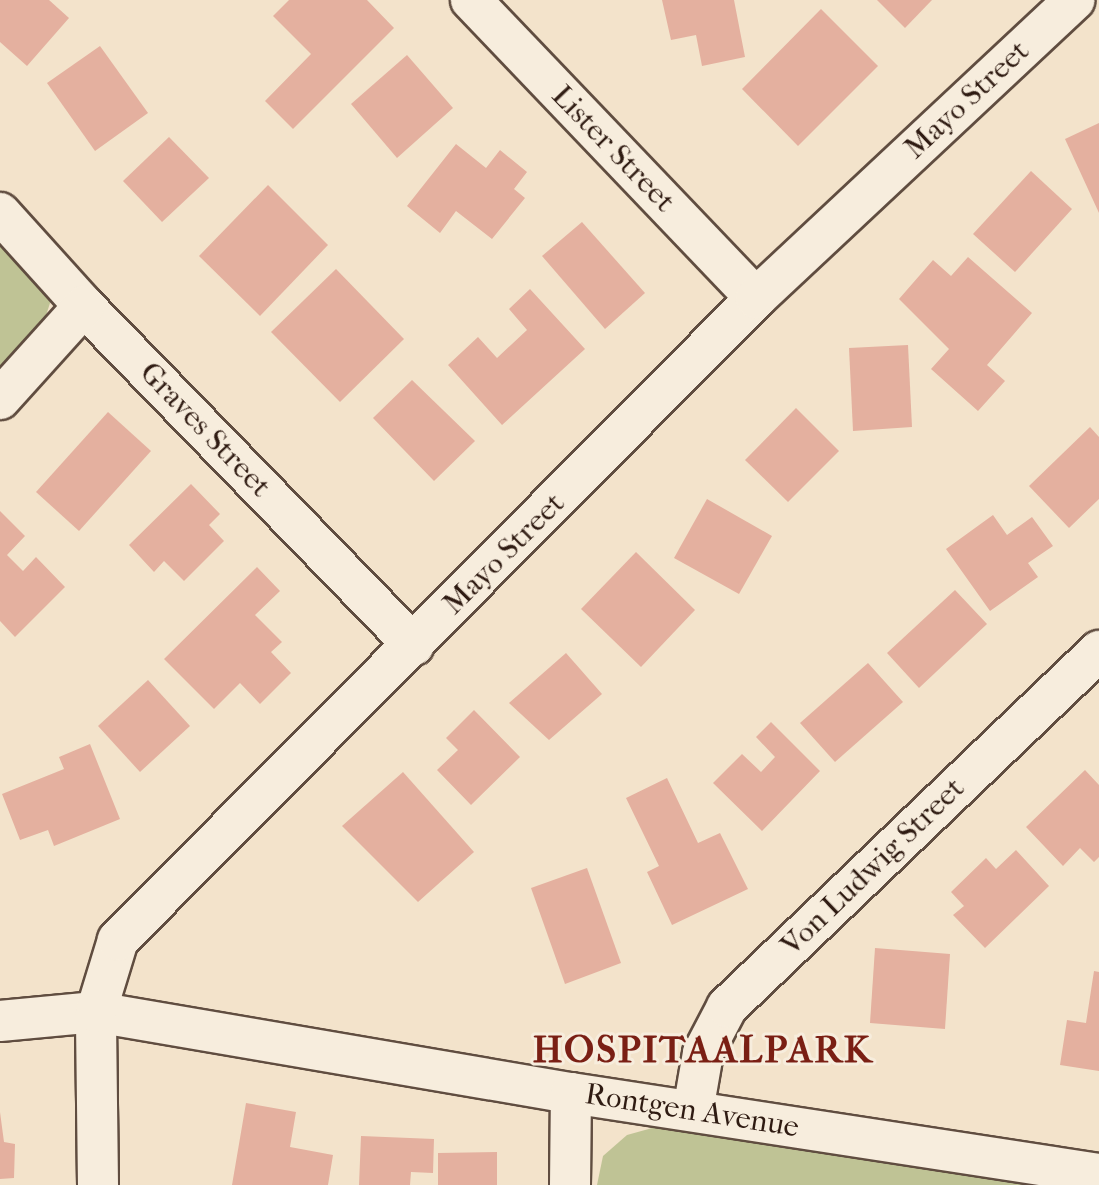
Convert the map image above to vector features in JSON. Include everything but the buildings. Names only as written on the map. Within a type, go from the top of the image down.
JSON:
[{"type":"street","name":"Lister Street","points":[[471,0],[756,298]]},
{"type":"street","name":"Mayo Street","points":[[98,1185],[96,1012],[118,940],[756,298],[1074,0]]},
{"type":"street","name":"Graves Street","points":[[0,213],[84,306],[414,645]]},
{"type":"street","points":[[0,399],[84,306]]},
{"type":"street","name":"Von Ludwig Street","points":[[693,1111],[703,1053],[727,1007],[1099,651]]},
{"type":"street","name":"Rontgen Avenue","points":[[0,1021],[96,1012],[571,1093],[1099,1174]]},
{"type":"street","points":[[570,1185],[571,1093]]},
{"type":"green space","points":[[0,223],[42,268],[51,300],[40,334],[0,374]]},
{"type":"green space","points":[[663,1125],[1053,1185],[597,1185],[603,1156],[627,1135]]},
{"type":"district","name":"HOSPITAALPARK","points":[[703,1050]]}]
